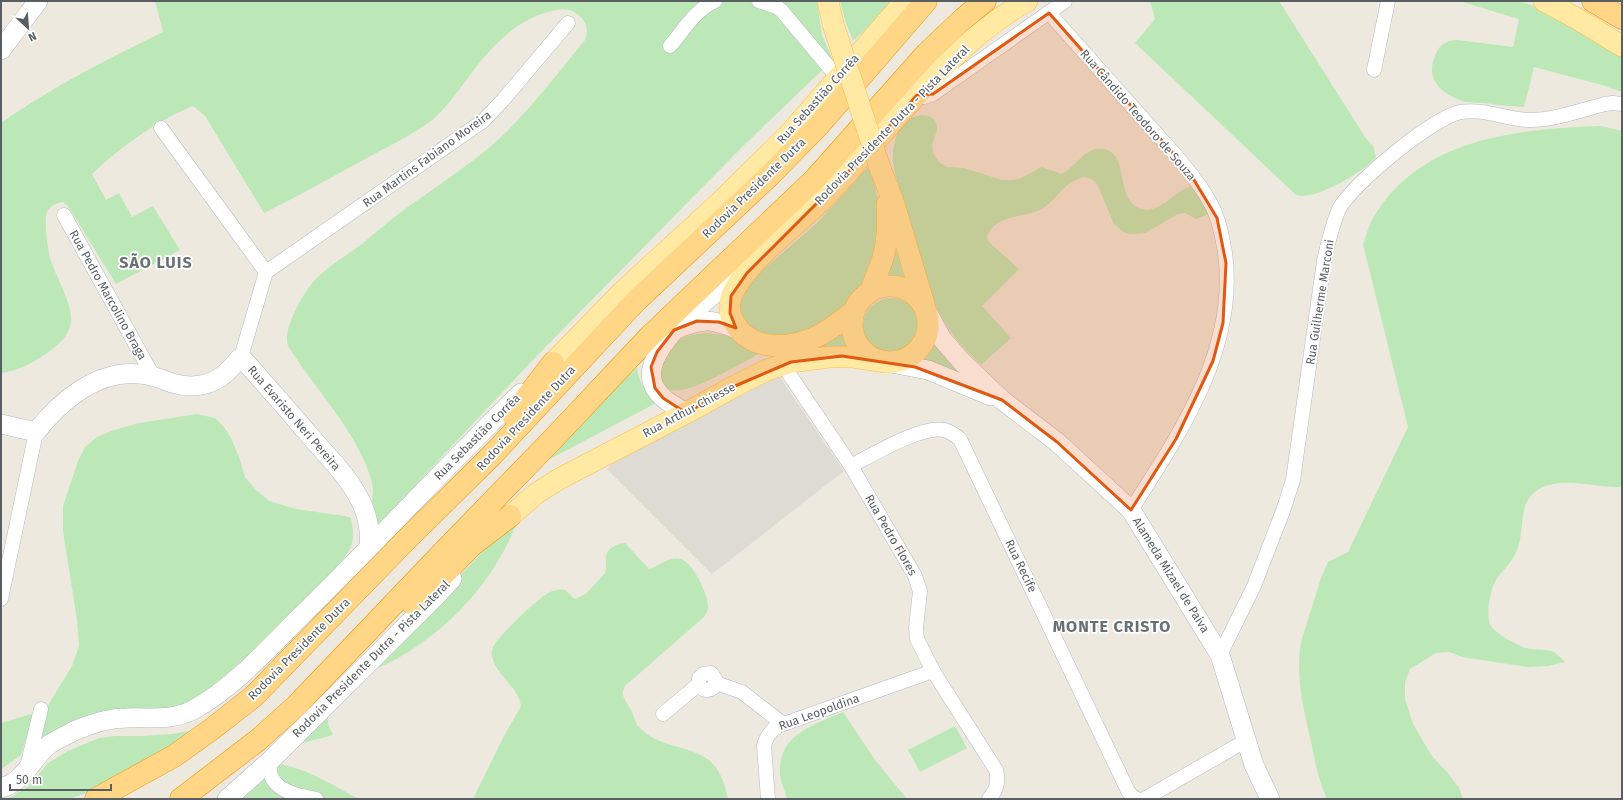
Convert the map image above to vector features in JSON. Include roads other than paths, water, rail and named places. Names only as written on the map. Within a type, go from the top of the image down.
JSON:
[{"type":"highway","name":"Rodovia Presidente Dutra","points":[[96,799],[174,756],[254,696],[404,542],[493,454],[636,301],[769,176],[819,126],[926,1]]},
{"type":"highway","points":[[181,799],[258,740],[296,706],[650,336],[815,179],[927,53],[964,18],[985,1]]},
{"type":"highway","points":[[1593,1],[1622,18]]},
{"type":"highway","points":[[404,542],[423,516],[481,457],[553,363]]},
{"type":"highway","points":[[296,706],[329,681],[367,640],[436,582],[472,545],[510,516]]},
{"type":"main road","points":[[1,50],[38,1]]},
{"type":"main road","points":[[828,1],[833,24],[893,201],[926,310],[928,328],[922,345],[907,358],[886,362]]},
{"type":"main road","name":"Rua Sebastião Corrêa","points":[[1,788],[17,781],[34,760],[50,744],[75,731],[92,724],[126,718],[155,719],[180,715],[192,711],[210,699],[241,674],[480,434],[553,363],[622,292],[718,203],[790,133],[905,1]]},
{"type":"main road","name":"Rodovia Presidente Dutra - Pista Lateral","points":[[762,256],[820,201],[854,166],[917,95],[974,39],[1016,7],[1027,1]]},
{"type":"main road","points":[[1544,1],[1576,18],[1622,46]]},
{"type":"main road","points":[[871,291],[881,262],[888,222],[883,175]]},
{"type":"main road","points":[[762,256],[736,287],[729,304],[733,322],[748,338],[773,346],[783,346],[812,339],[837,324],[854,311]]},
{"type":"main road","points":[[686,413],[663,398],[655,388],[651,378],[651,367],[658,352],[674,330],[692,313],[762,256]]},
{"type":"main road","points":[[882,286],[900,286],[916,295],[942,339],[951,351],[1002,400],[928,370],[886,362],[867,354],[858,344],[853,332],[852,318],[854,311],[862,299],[871,291],[882,286]]},
{"type":"main road","points":[[674,330],[697,321],[705,321],[719,322],[739,330]]},
{"type":"main road","name":"Rua Arthur Chiesse","points":[[510,516],[537,493],[559,479],[767,370],[805,360],[842,356],[886,362]]},
{"type":"main road","name":"Rua Evaristo Neri Pereira","points":[[36,432],[46,420],[71,397],[110,376],[139,374],[153,376],[186,386],[197,386],[214,381],[222,376],[241,357],[351,484],[360,501],[365,515],[370,537],[369,547]]},
{"type":"main road","name":"Alameda Mizael de Paiva","points":[[1002,400],[1057,442],[1131,510],[1220,655],[1254,765],[1270,799]]},
{"type":"main road","points":[[1,424],[36,432]]},
{"type":"main road","name":"Rodovia Presidente Dutra - Pista Lateral","points":[[227,799],[272,759],[434,598],[510,516]]},
{"type":"street","points":[[670,46],[698,12],[715,1]]},
{"type":"street","points":[[760,1],[777,7],[782,11],[838,78]]},
{"type":"street","points":[[917,95],[924,97],[931,95],[1065,1]]},
{"type":"street","points":[[1374,70],[1388,1]]},
{"type":"street","name":"Rua Cândido Teodoro de Souza","points":[[1049,13],[1188,170],[1210,203],[1217,218],[1224,248],[1227,290],[1223,323],[1213,361],[1176,439],[1131,510]]},
{"type":"street","name":"Rua Martins Fabiano Moreira","points":[[266,272],[483,121],[504,100],[568,23]]},
{"type":"street","name":"Rua Guilherme Marconi","points":[[1220,655],[1254,586],[1283,511],[1293,480],[1324,261],[1333,227],[1344,200],[1359,183],[1377,167],[1432,126],[1455,113],[1470,111],[1530,120],[1548,118],[1605,104],[1622,104]]},
{"type":"street","points":[[161,128],[266,272],[241,357]]},
{"type":"street","name":"Rua Pedro Marcolino Braga","points":[[64,215],[153,376]]},
{"type":"street","name":"Rua Pedro Flores","points":[[783,365],[851,466],[915,576],[920,591],[916,633],[921,648],[933,672],[996,770],[998,777],[996,789],[989,799]]},
{"type":"street","name":"Rua Recife","points":[[851,466],[901,441],[930,430],[943,429],[960,439],[1128,791],[1137,799]]},
{"type":"street","name":"Rua Evaristo Neri Pereira","points":[[1,599],[4,575],[36,432]]},
{"type":"street","name":"Rua Leopoldina","points":[[768,799],[765,743],[771,731],[783,724],[933,672]]},
{"type":"street","points":[[663,714],[699,684],[702,689],[708,690],[713,688],[716,683],[742,692],[783,724]]},
{"type":"street","points":[[26,771],[42,709]]},
{"type":"street","points":[[1144,799],[1247,740]]},
{"type":"street","points":[[272,759],[270,771],[279,786],[286,791],[316,799]]},
{"type":"district","name":"SÃO LUIS","points":[[156,262]]},
{"type":"district","name":"MONTE CRISTO","points":[[1112,626]]}]
